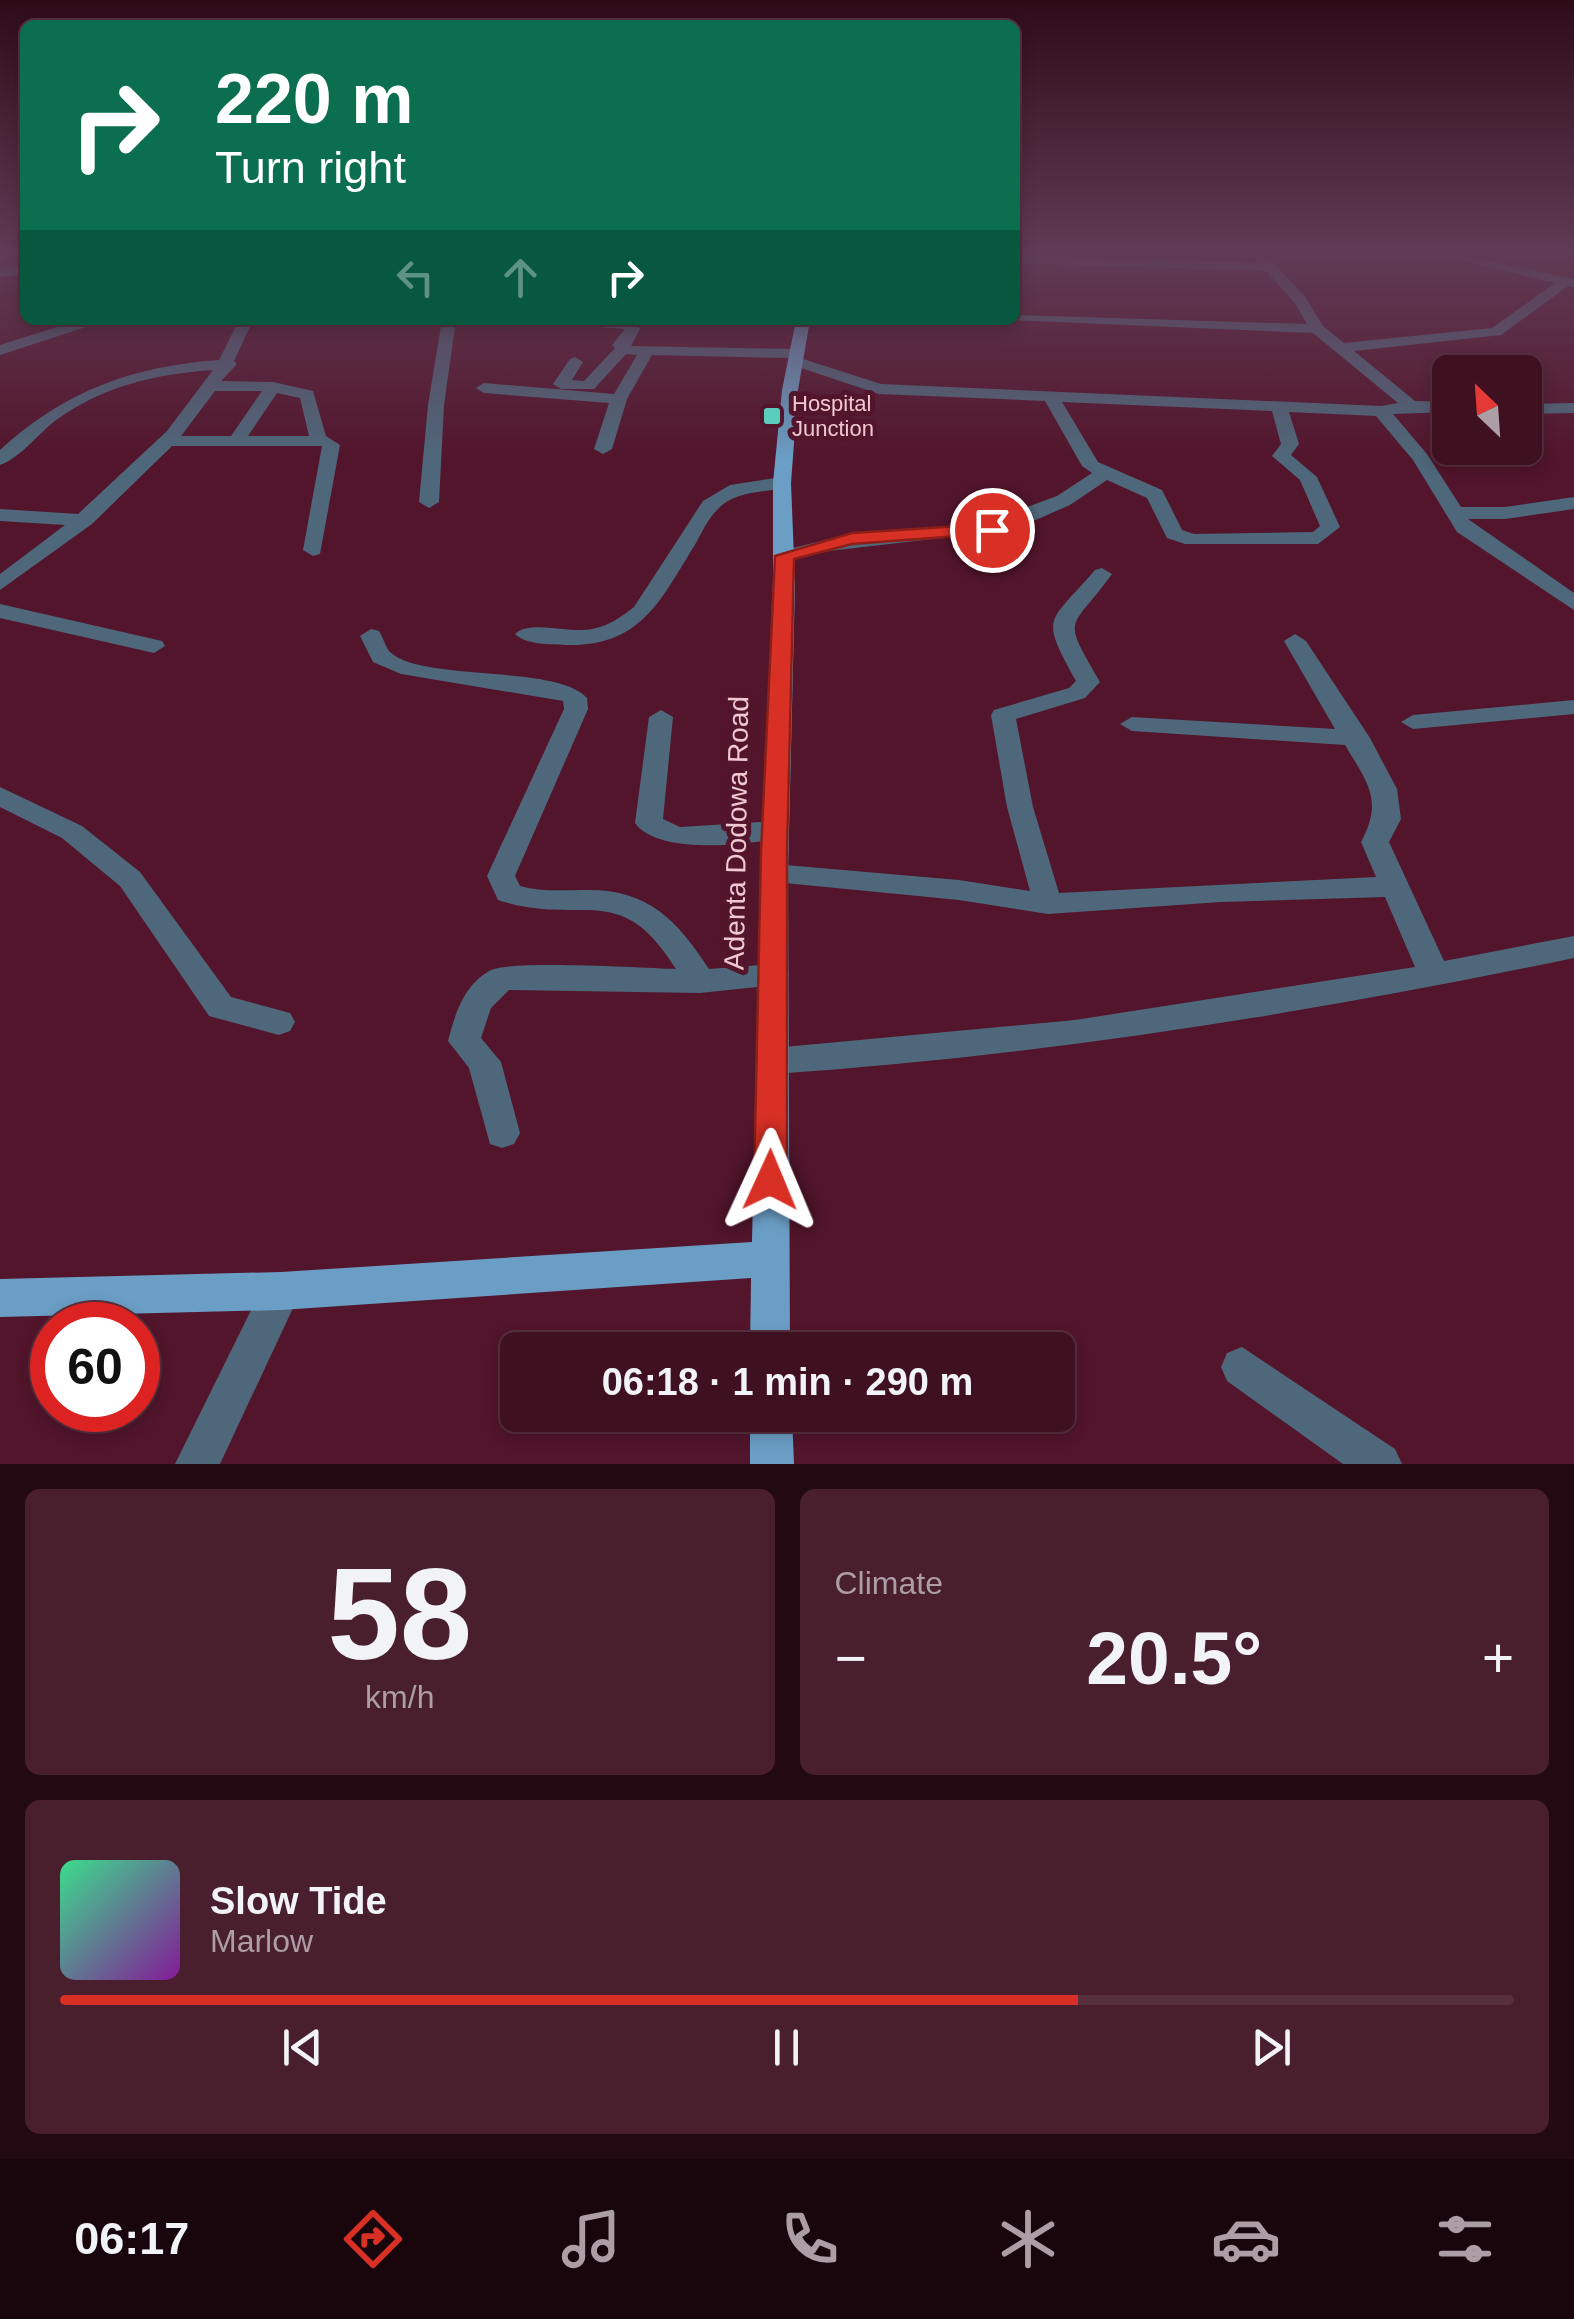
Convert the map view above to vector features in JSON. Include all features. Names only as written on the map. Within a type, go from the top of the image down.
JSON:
[{"type":"main road","name":"Adenta Dodowa Road","points":[[770,1332],[772,976],[784,556],[782,483],[802,325]]},
{"type":"main road","points":[[0,1298],[281,1292],[769,1259]]},
{"type":"main road","points":[[772,1432],[772,1464]]},
{"type":"street","points":[[1145,323],[1317,329]]},
{"type":"street","points":[[1313,323],[1411,406]]},
{"type":"street","points":[[1342,348],[1496,332],[1509,323]]},
{"type":"street","points":[[0,350],[76,325]]},
{"type":"street","points":[[0,584],[85,520],[165,440],[229,364],[244,325]]},
{"type":"street","points":[[429,502],[436,405],[449,325]]},
{"type":"street","points":[[623,348],[620,345],[633,329],[631,325]]},
{"type":"street","points":[[623,348],[795,357],[879,389],[1381,411],[1432,406]]},
{"type":"street","points":[[575,362],[561,384],[588,386],[623,348]]},
{"type":"street","points":[[603,449],[620,399],[647,350]]},
{"type":"street","points":[[0,460],[80,394],[158,369],[229,364]]},
{"type":"street","points":[[210,386],[273,387],[307,394],[318,438]]},
{"type":"street","points":[[237,439],[273,387]]},
{"type":"street","points":[[484,388],[620,399]]},
{"type":"street","points":[[1050,394],[1078,451],[1104,474],[1155,494],[1174,534],[1192,540],[1318,538],[1330,527],[1308,478],[1281,456],[1290,444],[1278,404]]},
{"type":"street","points":[[1542,408],[1574,408]]},
{"type":"street","points":[[1381,411],[1428,468],[1464,528],[1574,603]]},
{"type":"street","points":[[165,440],[318,438],[330,445],[313,550]]},
{"type":"street","points":[[784,556],[852,538],[958,535],[1025,521],[1077,495],[1104,474]]},
{"type":"street","points":[[526,634],[570,640],[627,626],[710,505],[737,489],[782,483]]},
{"type":"street","points":[[1452,512],[1505,513],[1574,503]]},
{"type":"street","points":[[0,515],[85,520]]},
{"type":"street","points":[[1048,904],[1020,807],[1003,715],[1078,693],[1088,682],[1061,634],[1063,621],[1102,574]]},
{"type":"street","points":[[0,612],[154,646]]},
{"type":"street","points":[[371,636],[381,657],[409,669],[562,691],[575,698],[576,708],[530,802],[501,876],[508,892],[538,904],[624,900],[648,912],[676,942],[700,981]]},
{"type":"street","points":[[1295,641],[1358,738],[1384,788],[1387,819],[1376,842],[1392,888],[1435,976]]},
{"type":"street","points":[[1413,722],[1574,706]]},
{"type":"street","points":[[661,717],[649,822],[676,836],[775,830]]},
{"type":"street","points":[[1132,724],[1358,738]]},
{"type":"street","points":[[0,796],[72,832],[130,879],[220,1007],[279,1022]]},
{"type":"street","points":[[774,874],[960,890],[1048,904],[1130,896],[1392,888]]},
{"type":"street","points":[[773,1060],[855,1056],[1139,1022],[1435,976],[1574,947]]},
{"type":"street","points":[[502,1133],[484,1062],[464,1041],[474,1001],[484,988],[503,978],[700,981],[772,976]]},
{"type":"street","points":[[197,1464],[281,1292]]},
{"type":"street","points":[[1242,1367],[1380,1464]]},
{"type":"place","name":"Hospital Junction","points":[[772,416]]},
{"type":"route","points":[[770,1180],[774,852],[784,556],[852,538],[958,535],[992,530]]}]
